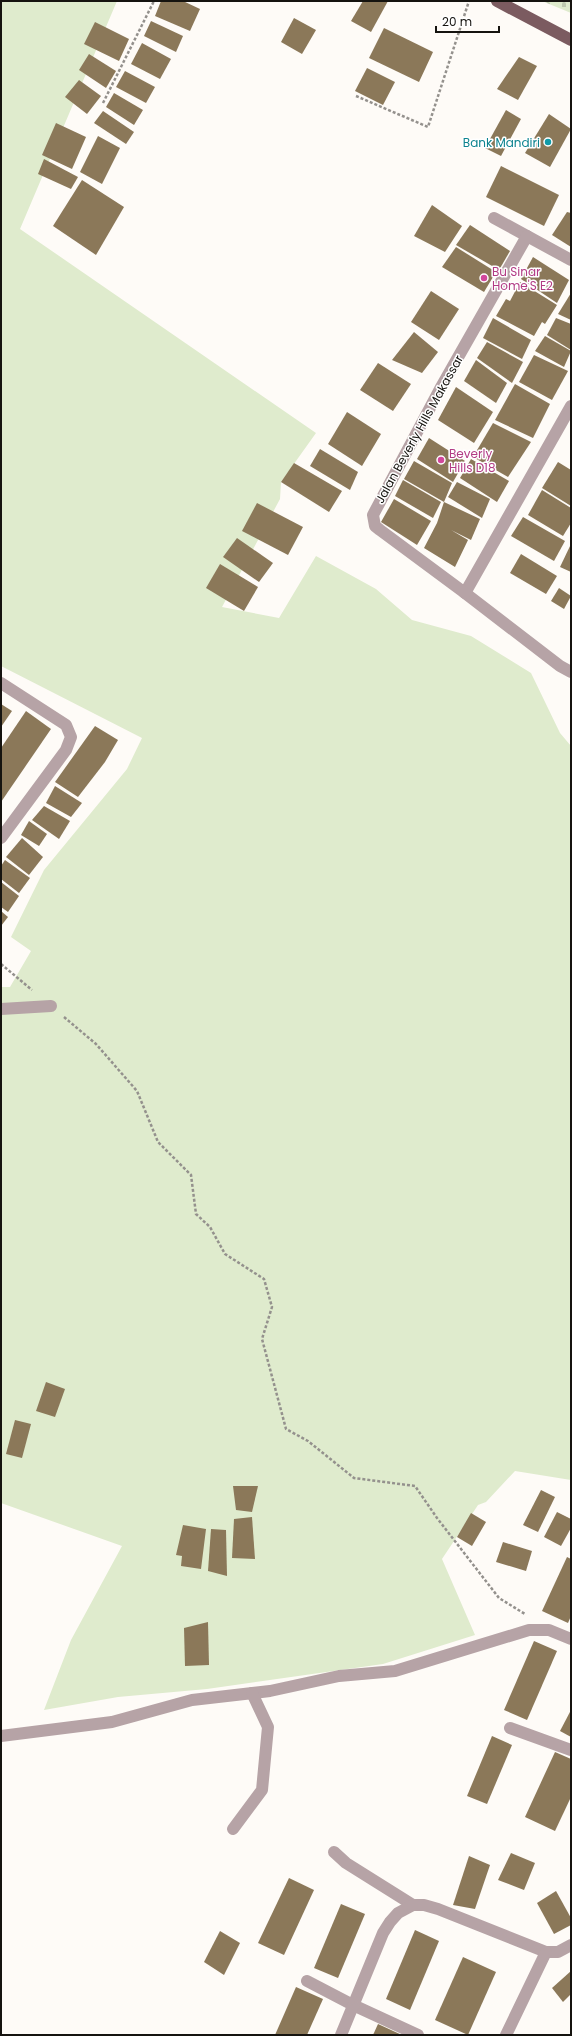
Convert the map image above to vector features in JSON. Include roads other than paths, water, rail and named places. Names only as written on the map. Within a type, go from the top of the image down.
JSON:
[{"type":"main road","points":[[497,1],[571,40]]},
{"type":"street","points":[[494,218],[571,260]]},
{"type":"street","name":"Jalan Beverly Hills Makassar","points":[[527,236],[440,389],[373,515],[375,526],[380,530],[560,666],[571,672]]},
{"type":"street","points":[[465,593],[571,406]]},
{"type":"street","points":[[1,683],[66,725],[71,736],[66,750],[1,838]]},
{"type":"street","points":[[1,1010],[51,1006]]},
{"type":"street","points":[[1,1736],[112,1722],[192,1700],[270,1691],[339,1676],[395,1671],[432,1661],[506,1636],[529,1630],[549,1630],[571,1639]]},
{"type":"street","points":[[233,1829],[262,1790],[268,1727],[252,1693]]},
{"type":"street","points":[[510,1728],[571,1750]]},
{"type":"street","points":[[334,1852],[346,1863],[413,1905]]},
{"type":"street","points":[[341,2035],[383,1932],[398,1913],[413,1905],[424,1905],[438,1909],[546,1952],[558,1952],[570,1945]]},
{"type":"street","points":[[506,2035],[546,1952]]},
{"type":"street","points":[[307,1981],[353,2005],[418,2035]]},
{"type":"place","name":"Bank Mandiri","points":[[548,142]]},
{"type":"place","name":"Bu Sinar Home'S E2","points":[[484,278]]},
{"type":"place","name":"Beverly Hills D18","points":[[441,460]]}]
